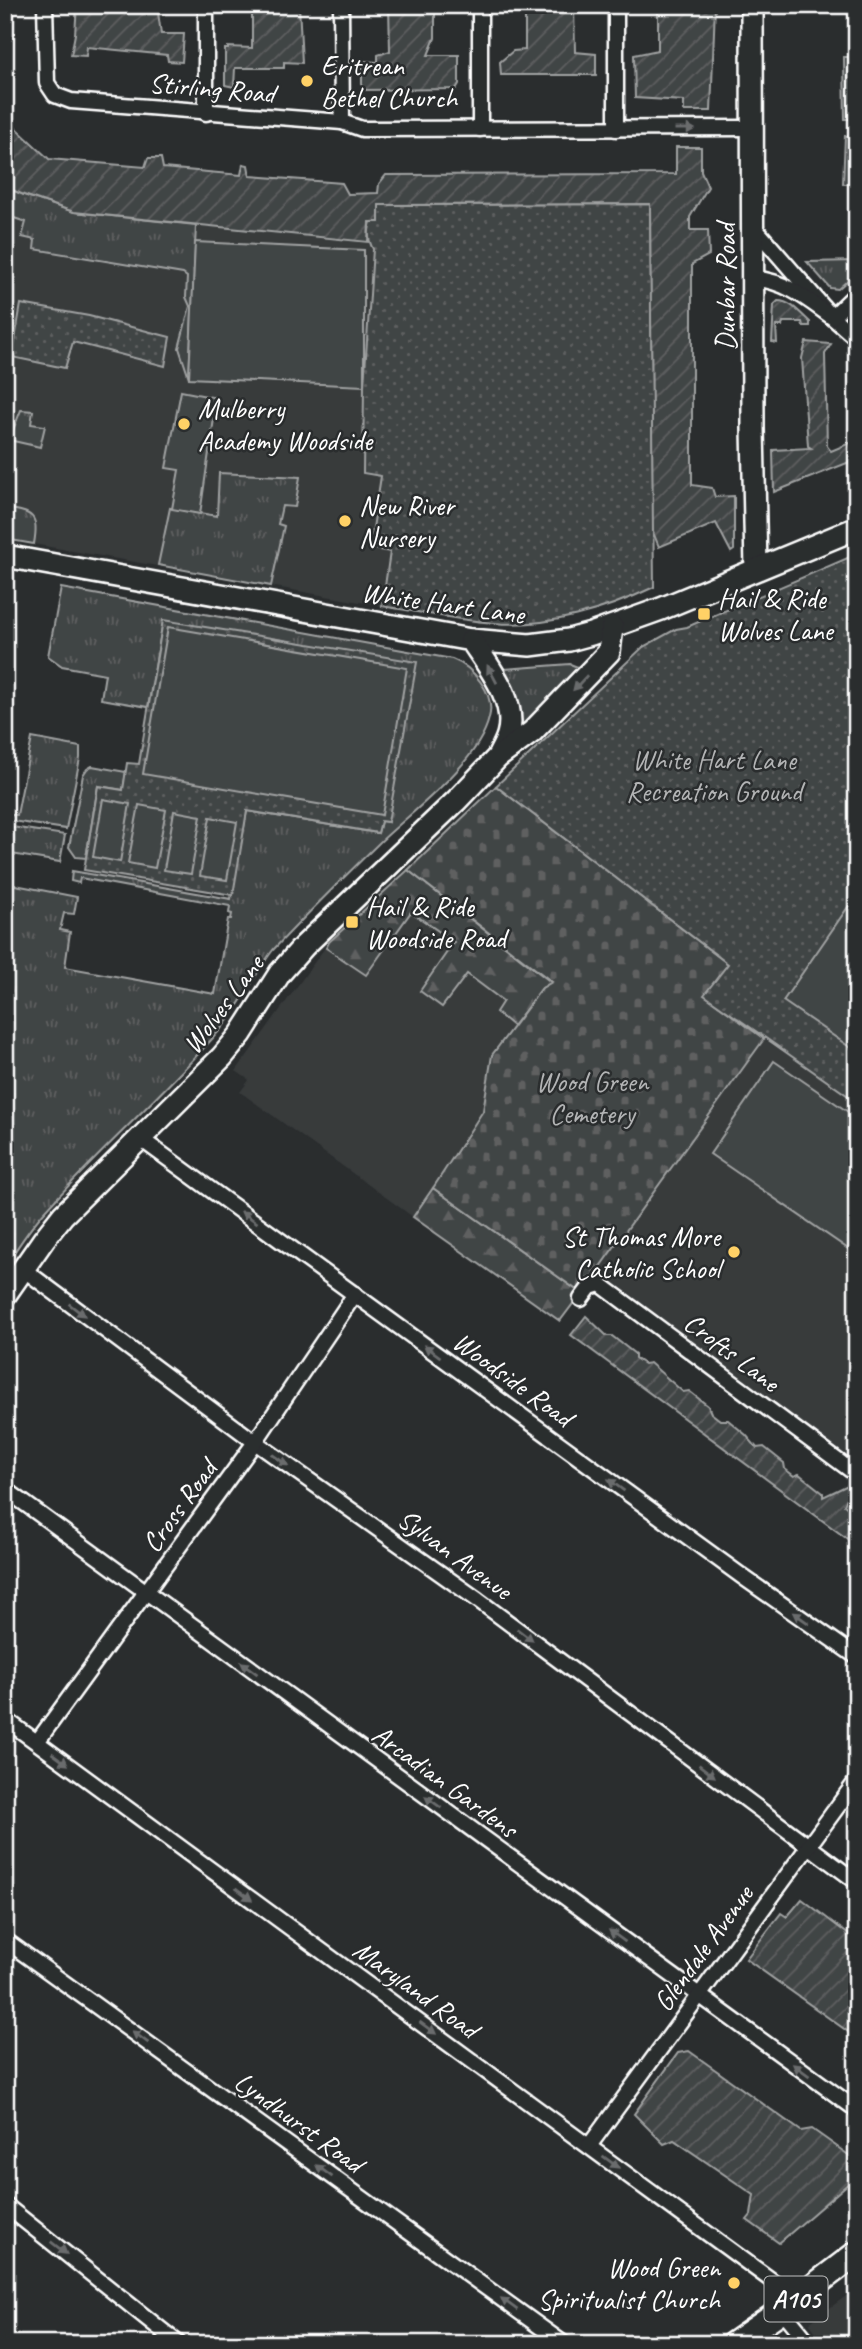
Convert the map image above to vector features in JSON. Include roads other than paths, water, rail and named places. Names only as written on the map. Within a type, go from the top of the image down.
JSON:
[{"type":"main road","name":"A105","points":[[733,2344],[857,2253]]},
{"type":"street","name":"Stirling Road","points":[[45,5],[48,88],[55,95],[71,101],[342,122],[362,129],[753,128]]},
{"type":"street","points":[[206,5],[206,113]]},
{"type":"street","points":[[341,5],[342,122]]},
{"type":"street","points":[[480,5],[480,129]]},
{"type":"street","points":[[616,5],[617,129]]},
{"type":"street","name":"Dunbar Road","points":[[752,5],[752,428],[756,568]]},
{"type":"street","points":[[754,227],[832,317]]},
{"type":"street","points":[[754,278],[788,287],[832,317],[857,339]]},
{"type":"street","points":[[832,317],[857,293]]},
{"type":"street","name":"White Hart Lane","points":[[5,556],[471,640],[530,645],[569,640],[612,627],[857,528]]},
{"type":"street","name":"Wolves Lane","points":[[5,1295],[63,1215],[222,1057],[241,1034],[292,958],[498,757],[531,732],[609,652],[612,627]]},
{"type":"street","name":"Wolves Lane","points":[[471,640],[486,662],[508,705],[509,734],[498,757]]},
{"type":"street","name":"Woodside Road","points":[[141,1139],[857,1657]]},
{"type":"street","name":"Sylvan Avenue","points":[[23,1269],[255,1442],[478,1600],[857,1882]]},
{"type":"street","name":"Crofts Lane","points":[[581,1299],[590,1287],[600,1284],[857,1475]]},
{"type":"street","name":"Cross Road","points":[[37,1742],[255,1442],[355,1294]]},
{"type":"street","name":"Arcadian Gardens","points":[[5,1489],[857,2110]]},
{"type":"street","name":"Maryland Road","points":[[5,1719],[589,2146],[790,2304],[810,2344]]},
{"type":"street","name":"Glendale Avenue","points":[[589,2146],[857,1780]]},
{"type":"street","name":"Lyndhurst Road","points":[[5,1940],[564,2344]]},
{"type":"street","points":[[5,2206],[179,2344]]},
{"type":"place","name":"Eritrean Bethel Church","points":[[307,81]]},
{"type":"place","name":"Mulberry Academy Woodside","points":[[184,424]]},
{"type":"place","name":"New River Nursery","points":[[345,521]]},
{"type":"place","name":"Hail & Ride Wolves Lane","points":[[704,614]]},
{"type":"place","name":"Hail & Ride Woodside Road","points":[[352,922]]},
{"type":"place","name":"St Thomas More Catholic School","points":[[734,1252]]},
{"type":"place","name":"Wood Green Spiritualist Church","points":[[734,2283]]},
{"type":"park label","name":"White Hart Lane Recreation Ground","points":[[714,775]]},
{"type":"park label","name":"Wood Green Cemetery","points":[[592,1097]]}]
